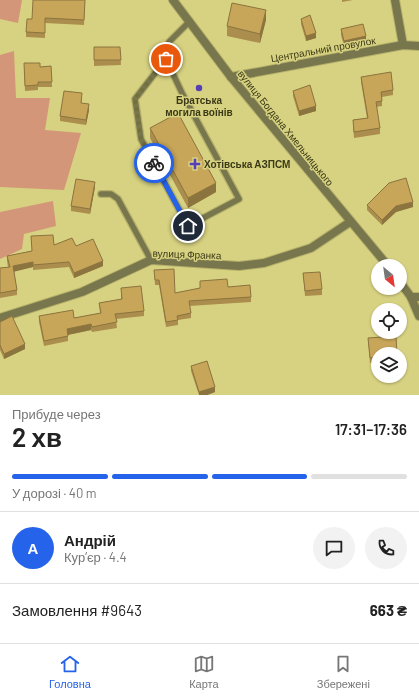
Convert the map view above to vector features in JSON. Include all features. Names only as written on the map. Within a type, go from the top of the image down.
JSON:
[{"type":"street","name":"вулиця Богдана Хмельницького","points":[[173,0],[231,77],[382,259]]},
{"type":"street","points":[[395,0],[403,45]]},
{"type":"street","name":"Центральний провулок","points":[[231,77],[403,45],[419,46]]},
{"type":"street","name":"вулиця Франка","points":[[0,318],[82,292],[152,260],[239,266],[264,263],[311,248],[350,222]]},
{"type":"street","points":[[407,289],[415,297],[419,316]]},
{"type":"lane","points":[[166,59],[182,93],[239,199],[188,226],[141,139],[135,99],[166,59],[169,42],[190,21]]},
{"type":"lane","points":[[101,194],[111,194],[118,199],[152,260]]},
{"type":"shaded area","points":[[0,0],[22,0],[18,23],[0,19]]},
{"type":"shaded area","points":[[14,51],[16,98],[50,98],[45,130],[81,133],[64,190],[0,187],[0,55]]},
{"type":"shaded area","points":[[53,201],[56,226],[24,234],[22,249],[0,259],[0,212]]},
{"type":"building","points":[[33,0],[85,0],[84,20],[45,18],[45,33],[26,32],[27,19],[32,19]]},
{"type":"building","points":[[232,3],[266,10],[260,34],[227,26]]},
{"type":"building","points":[[310,15],[316,33],[306,36],[301,19]]},
{"type":"building","points":[[363,24],[366,36],[344,41],[341,29]]},
{"type":"building","points":[[94,47],[120,47],[121,60],[94,60]]},
{"type":"building","points":[[24,63],[40,63],[40,67],[51,66],[52,82],[38,82],[38,85],[25,86]]},
{"type":"building","points":[[391,72],[393,90],[381,92],[382,101],[376,102],[380,128],[354,132],[353,120],[368,118],[361,77]]},
{"type":"building","points":[[310,85],[316,106],[299,111],[293,91]]},
{"type":"building","points":[[64,91],[82,93],[81,103],[89,104],[86,120],[60,116]]},
{"type":"building","points":[[178,113],[216,183],[188,198],[150,128]]},
{"type":"building","points":[[406,178],[413,202],[396,206],[382,220],[367,205],[389,183]]},
{"type":"building","points":[[76,179],[95,182],[90,209],[71,206]]},
{"type":"building","points":[[53,235],[54,245],[72,238],[76,246],[93,239],[103,261],[74,273],[69,262],[33,265],[33,262],[13,266],[17,290],[0,293],[0,268],[10,267],[7,256],[32,251],[31,236]]},
{"type":"building","points":[[174,269],[175,293],[200,288],[200,281],[227,279],[228,287],[250,285],[251,297],[189,301],[191,313],[177,316],[178,320],[166,322],[159,280],[155,280],[154,270]]},
{"type":"building","points":[[320,272],[322,289],[305,291],[303,273]]},
{"type":"building","points":[[141,286],[144,311],[115,314],[117,322],[92,327],[91,324],[67,329],[68,336],[44,341],[39,316],[73,310],[74,318],[101,313],[99,303],[122,299],[121,288]]},
{"type":"building","points":[[12,316],[25,344],[4,354],[0,345],[0,322]]},
{"type":"building","points":[[368,338],[396,339],[397,347],[371,347],[370,358]]},
{"type":"building","points":[[207,361],[215,387],[199,392],[191,366]]},
{"type":"way so far","points":[[154,163],[141,139],[135,99],[166,59]]},
{"type":"place","name":"Братська могила воїнів","points":[[199,88]]},
{"type":"place","name":"Хотівська АЗПСМ","points":[[195,164]]},
{"type":"route","points":[[154,163],[188,226]]}]
